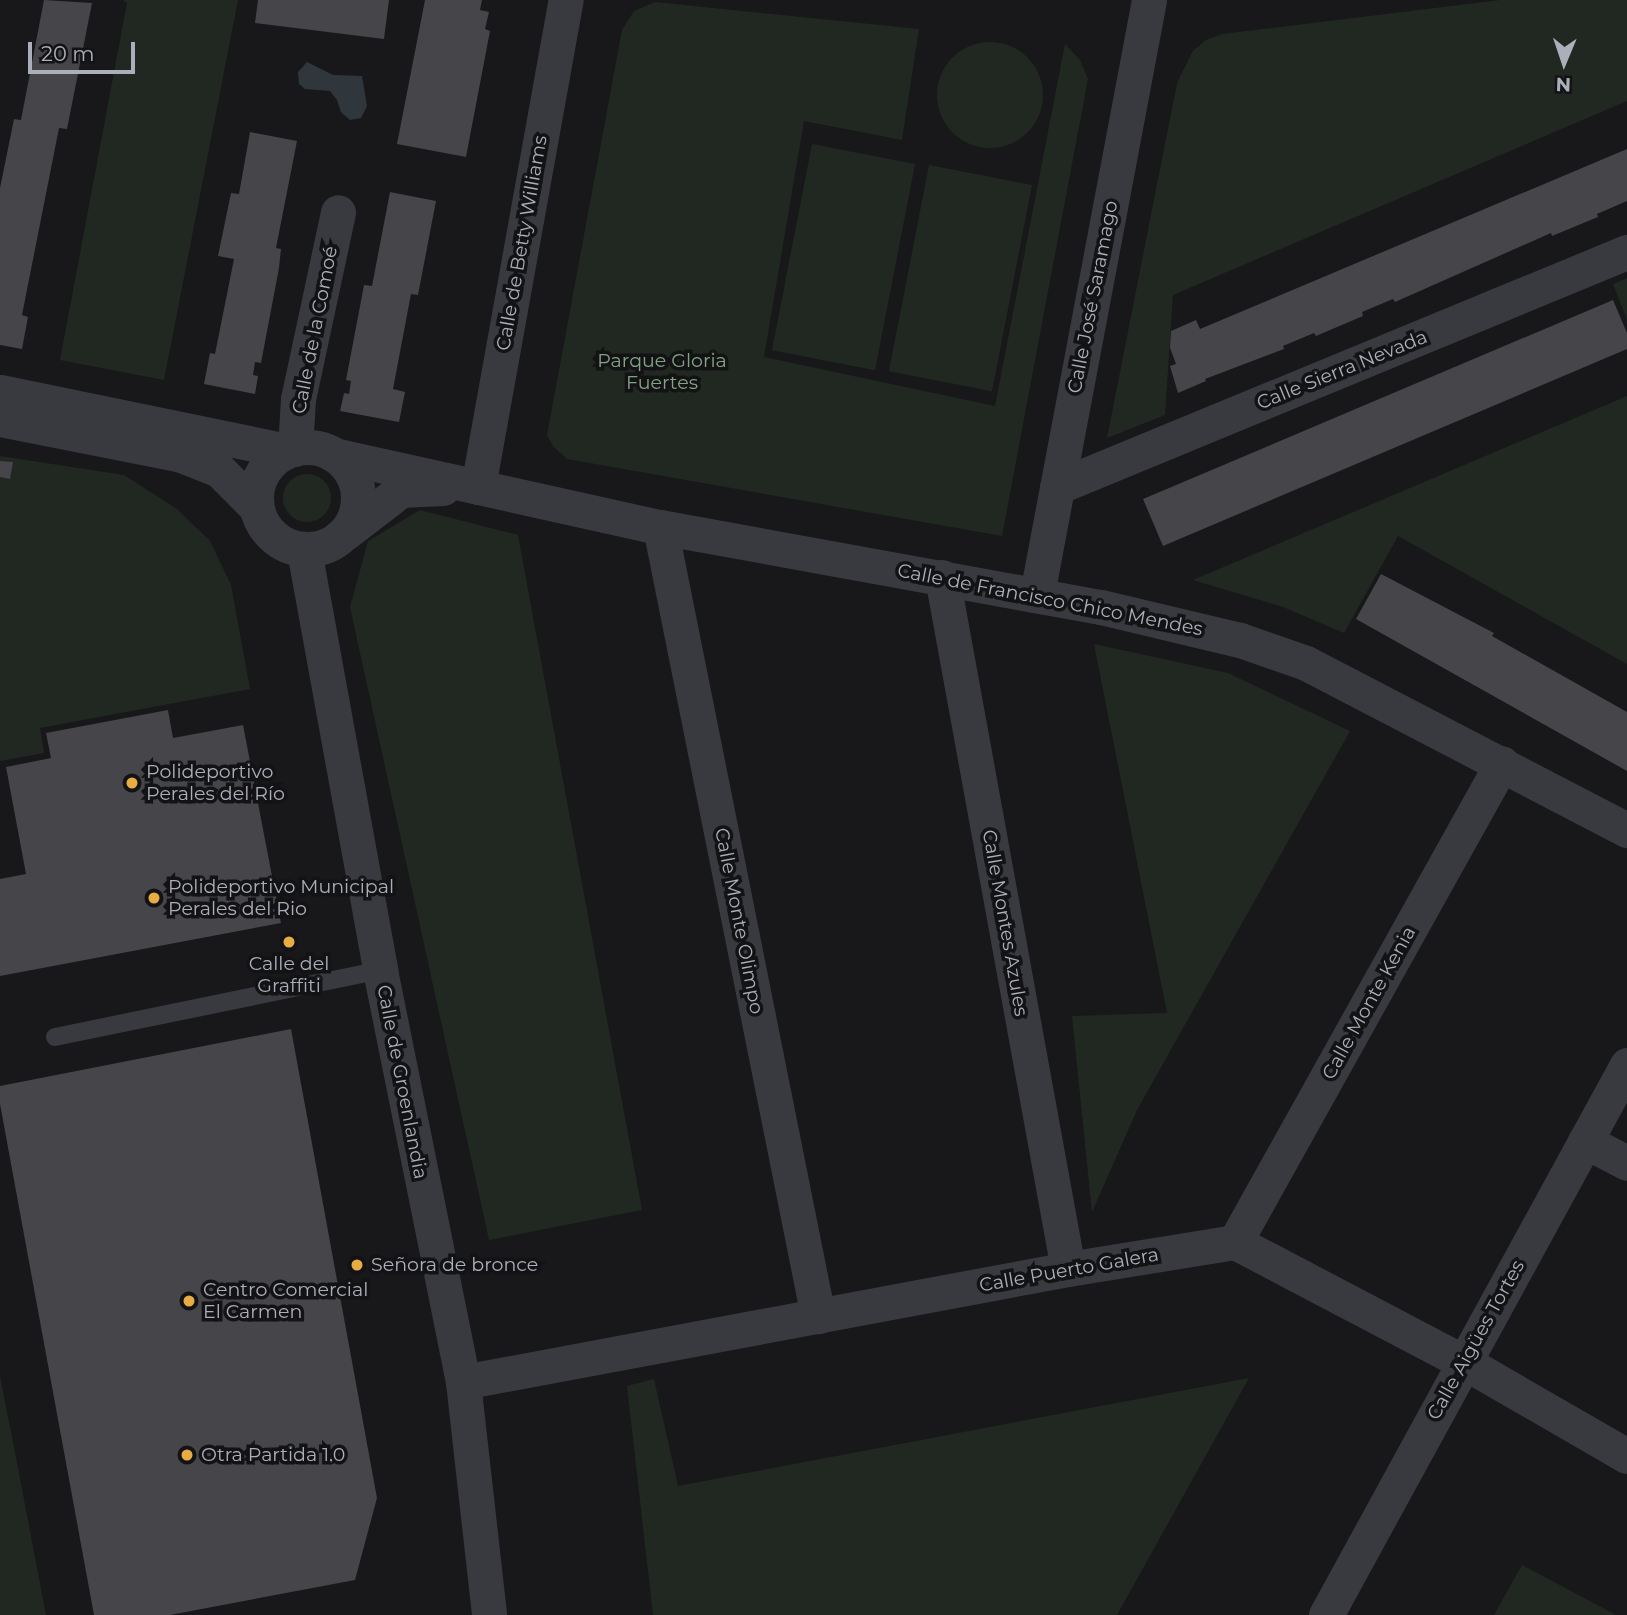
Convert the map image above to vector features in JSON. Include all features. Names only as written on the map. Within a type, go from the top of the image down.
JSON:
[{"type":"street","name":"Calle de Betty Williams","points":[[478,487],[566,0]]},
{"type":"street","name":"Calle José Saramago","points":[[1037,594],[1149,0]]},
{"type":"street","name":"Calle de la Comoé","points":[[291,450],[298,399],[338,212]]},
{"type":"street","name":"Calle Sierra Nevada","points":[[1057,487],[1627,252]]},
{"type":"street","points":[[0,392],[291,450],[320,449],[334,455],[354,477],[358,506],[345,533],[326,546],[304,550],[287,546],[272,537],[261,523],[256,507],[256,490],[262,474],[272,460],[291,450]]},
{"type":"street","points":[[0,419],[181,455],[219,470],[256,507]]},
{"type":"street","name":"Calle de Francisco Chico Mendes","points":[[334,455],[660,527],[1037,594],[1240,640],[1306,663],[1502,762],[1627,830]]},
{"type":"street","name":"Calle de Francisco Chico Mendes","points":[[345,533],[401,490],[478,487]]},
{"type":"street","name":"Calle Monte Olimpo","points":[[660,527],[818,1316]]},
{"type":"street","name":"Calle de Groenlandia","points":[[304,550],[380,970],[463,1382],[489,1615]]},
{"type":"street","name":"Calle Montes Azules","points":[[942,577],[1068,1269]]},
{"type":"street","name":"Calle Monte Kenia","points":[[1236,1242],[1502,762]]},
{"type":"street","name":"Calle Aigües Tortes","points":[[1325,1615],[1627,1065]]},
{"type":"street","points":[[1585,1141],[1627,1163]]},
{"type":"street","points":[[1236,1242],[1464,1362],[1627,1456]]},
{"type":"street","name":"Calle Puerto Galera","points":[[463,1382],[1068,1269],[1236,1242]]},
{"type":"lane","points":[[55,1037],[380,970]]},
{"type":"green space","points":[[123,0],[238,0],[164,380],[60,360],[127,3]]},
{"type":"green space","points":[[1500,0],[1627,0],[1627,101],[1173,295],[1165,415],[1107,438],[1177,83],[1193,51],[1206,40],[1222,34]]},
{"type":"green space","name":"Parque Gloria Fuertes","points":[[655,2],[919,29],[902,140],[804,121],[764,357],[995,406],[1065,44],[1080,60],[1088,79],[1002,536],[567,459],[553,446],[547,435],[622,30],[634,11]]},
{"type":"green space","points":[[990,42],[1010,46],[1028,57],[1039,75],[1043,95],[1039,115],[1028,133],[1010,144],[990,148],[970,144],[952,133],[941,115],[937,95],[941,75],[952,57],[970,46]]},
{"type":"green space","points":[[812,144],[915,164],[875,370],[772,350]]},
{"type":"green space","points":[[929,165],[1032,185],[992,391],[889,371]]},
{"type":"green space","points":[[1627,278],[1627,320],[1613,284]]},
{"type":"green space","points":[[1627,396],[1627,664],[1398,536],[1344,633],[1283,607],[1193,580]]},
{"type":"green space","points":[[0,456],[124,475],[177,509],[210,541],[231,585],[250,689],[40,728],[44,753],[0,761]]},
{"type":"green space","points":[[307,474],[324,481],[331,498],[324,515],[307,522],[290,515],[283,498],[290,481]]},
{"type":"green space","points":[[420,510],[518,535],[642,1210],[489,1240],[350,607],[368,541]]},
{"type":"green space","points":[[1094,644],[1228,673],[1350,731],[1137,1110],[1092,1212],[1072,1016],[1167,1013]]},
{"type":"green space","points":[[0,1376],[18,1468],[46,1615],[0,1615]]},
{"type":"green space","points":[[1249,1378],[1117,1615],[653,1615],[627,1386],[654,1379],[678,1486]]},
{"type":"green space","points":[[1522,1565],[1616,1615],[1494,1615]]},
{"type":"shaded area","points":[[307,62],[333,75],[362,76],[367,106],[361,118],[350,120],[341,112],[330,91],[305,89],[299,84],[298,72]]},
{"type":"building","points":[[44,0],[92,3],[67,129],[59,128],[22,315],[28,317],[22,349],[0,345],[0,188],[14,119],[21,120]]},
{"type":"building","points":[[258,0],[389,0],[384,39],[255,23]]},
{"type":"building","points":[[425,0],[482,0],[480,10],[489,12],[485,29],[490,31],[466,157],[397,144]]},
{"type":"building","points":[[250,132],[297,141],[276,248],[281,249],[279,268],[261,363],[255,362],[253,375],[258,376],[255,394],[204,384],[210,353],[215,354],[234,259],[218,256],[231,193],[239,194]]},
{"type":"building","points":[[1627,149],[1627,201],[1597,214],[1598,217],[1552,236],[1551,233],[1395,302],[1393,299],[1362,312],[1363,316],[1316,336],[1314,333],[1283,346],[1284,349],[1205,379],[1206,381],[1178,393],[1170,366],[1176,364],[1170,348],[1171,331],[1196,320],[1200,329]]},
{"type":"building","points":[[390,192],[436,201],[418,295],[411,294],[393,389],[405,392],[399,422],[340,411],[344,393],[349,394],[351,381],[346,380],[364,285],[372,286]]},
{"type":"building","points":[[1613,300],[1627,333],[1627,349],[1163,546],[1143,499]]},
{"type":"building","points":[[0,461],[13,462],[10,479],[0,477]]},
{"type":"building","points":[[1381,574],[1494,633],[1492,636],[1627,712],[1627,771],[1356,619]]},
{"type":"building","points":[[168,710],[173,738],[243,725],[281,923],[0,976],[0,879],[26,874],[6,767],[51,758],[46,733]]},
{"type":"building","name":"Centro Comercial El Carmen","points":[[291,1029],[377,1498],[355,1580],[170,1615],[94,1615],[0,1104],[0,1086]]},
{"type":"place","name":"Polideportivo Perales del Río","points":[[132,783]]},
{"type":"place","name":"Polideportivo Municipal Perales del Rio","points":[[154,898]]},
{"type":"place","name":"Calle del Graffiti","points":[[289,942]]},
{"type":"place","name":"Señora de bronce","points":[[357,1265]]},
{"type":"place","name":"Centro Comercial El Carmen","points":[[189,1301]]},
{"type":"place","name":"Otra Partida 1.0","points":[[187,1455]]}]
